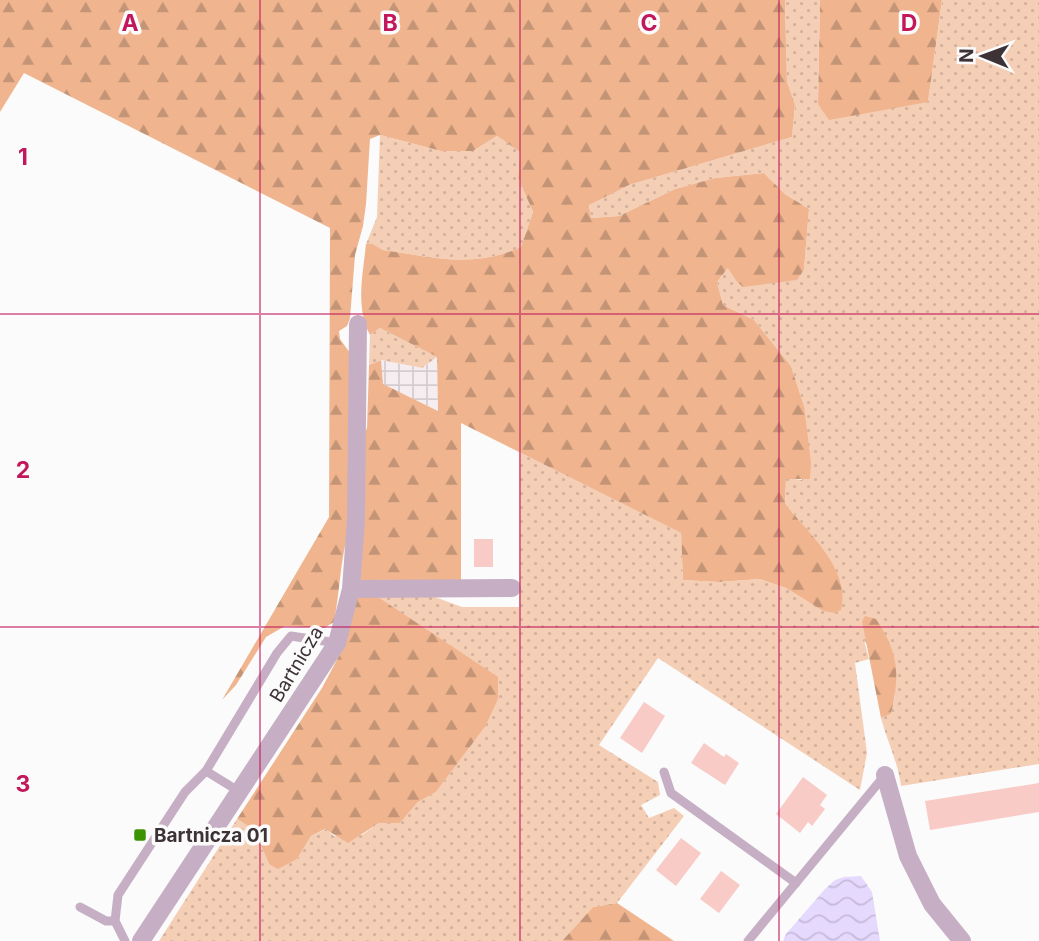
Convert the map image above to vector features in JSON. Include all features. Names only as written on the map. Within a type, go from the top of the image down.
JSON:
[{"type":"street","name":"Bartnicza","points":[[141,941],[337,643],[351,589],[356,520],[358,324]]},
{"type":"street","points":[[351,589],[512,588]]},
{"type":"street","points":[[886,775],[908,856],[932,904],[962,941]]},
{"type":"lane","points":[[125,941],[115,921],[118,895],[185,792],[206,771],[277,653],[291,636],[337,643]]},
{"type":"lane","points":[[206,771],[240,792]]},
{"type":"lane","points":[[664,772],[671,793],[796,883]]},
{"type":"lane","points":[[748,941],[886,775]]},
{"type":"lane","points":[[80,907],[106,921],[115,921]]},
{"type":"shaded area","points":[[785,0],[820,0],[818,104],[928,102],[942,0],[1039,0],[1039,764],[901,786],[881,718],[891,714],[895,695],[864,640],[869,659],[855,663],[867,753],[860,790],[658,658],[599,745],[658,782],[660,795],[641,805],[649,818],[674,808],[684,816],[617,903],[593,907],[562,941],[159,941],[237,819],[254,830],[269,864],[297,859],[311,836],[326,829],[334,836],[362,835],[379,823],[400,823],[418,802],[436,792],[485,727],[390,607],[375,595],[424,593],[462,607],[519,607],[519,452],[681,533],[683,580],[719,582],[760,579],[786,588],[823,611],[825,552],[785,503],[786,478],[802,480],[804,406],[791,366],[754,320],[723,305],[717,282],[729,267],[737,282],[797,280],[804,270],[809,209],[785,194],[764,173],[715,178],[675,189],[619,216],[591,218],[589,204],[629,185],[792,137],[795,106],[787,82]]},
{"type":"shaded area","points":[[380,135],[441,151],[473,151],[497,136],[520,152],[518,178],[533,212],[521,247],[486,258],[453,259],[383,250],[373,244],[366,244],[377,217]]},
{"type":"shaded area","points":[[380,328],[437,357],[422,368],[381,360],[369,365],[370,335]]},
{"type":"shaded area","points":[[437,357],[438,411],[382,384],[381,360],[422,368]]},
{"type":"green space","points":[[0,0],[785,0],[787,82],[795,105],[792,137],[629,185],[589,205],[591,218],[619,216],[675,189],[715,178],[764,173],[785,194],[809,209],[804,270],[797,280],[743,287],[728,268],[717,282],[723,305],[754,320],[791,366],[804,406],[811,463],[810,479],[786,479],[785,503],[834,566],[840,580],[841,610],[835,613],[823,611],[786,588],[760,579],[719,582],[683,580],[681,533],[461,423],[461,580],[365,584],[360,580],[360,442],[367,428],[369,365],[381,360],[383,384],[438,411],[437,357],[380,328],[370,335],[365,324],[361,302],[366,244],[373,244],[383,250],[436,258],[486,258],[521,247],[533,212],[518,178],[520,152],[497,136],[473,151],[441,151],[380,135],[370,139],[366,204],[355,255],[350,318],[347,326],[339,331],[340,339],[350,353],[349,530],[334,622],[324,628],[285,626],[266,637],[236,685],[222,700],[329,517],[330,228],[24,73],[0,112]]},
{"type":"green space","points":[[820,0],[942,0],[928,102],[829,120],[818,104]]},
{"type":"green space","points":[[375,595],[498,677],[498,699],[485,727],[436,792],[418,802],[400,823],[379,823],[348,843],[325,829],[311,836],[297,859],[278,869],[269,864],[254,830],[237,819],[322,688],[341,652],[353,604],[358,596]]},
{"type":"green space","points":[[865,616],[876,619],[884,631],[896,665],[896,687],[891,714],[881,718],[862,621]]},
{"type":"green space","points":[[617,903],[674,941],[562,941],[593,907]]},
{"type":"water","points":[[861,876],[872,892],[880,941],[783,941],[786,934],[835,880]]},
{"type":"building","points":[[474,539],[493,539],[493,567],[474,567]]},
{"type":"building","points":[[644,702],[665,716],[642,753],[620,738]]},
{"type":"building","points":[[704,743],[724,757],[726,754],[739,763],[725,785],[691,763]]},
{"type":"building","points":[[803,777],[827,795],[820,805],[825,809],[812,826],[808,822],[800,833],[776,814]]},
{"type":"building","points":[[1039,783],[1039,812],[930,830],[925,801]]},
{"type":"building","points":[[681,838],[701,853],[676,886],[656,870]]},
{"type":"building","points":[[721,871],[740,885],[719,913],[700,899]]},
{"type":"place","name":"Bartnicza 01","points":[[140,835]]}]
